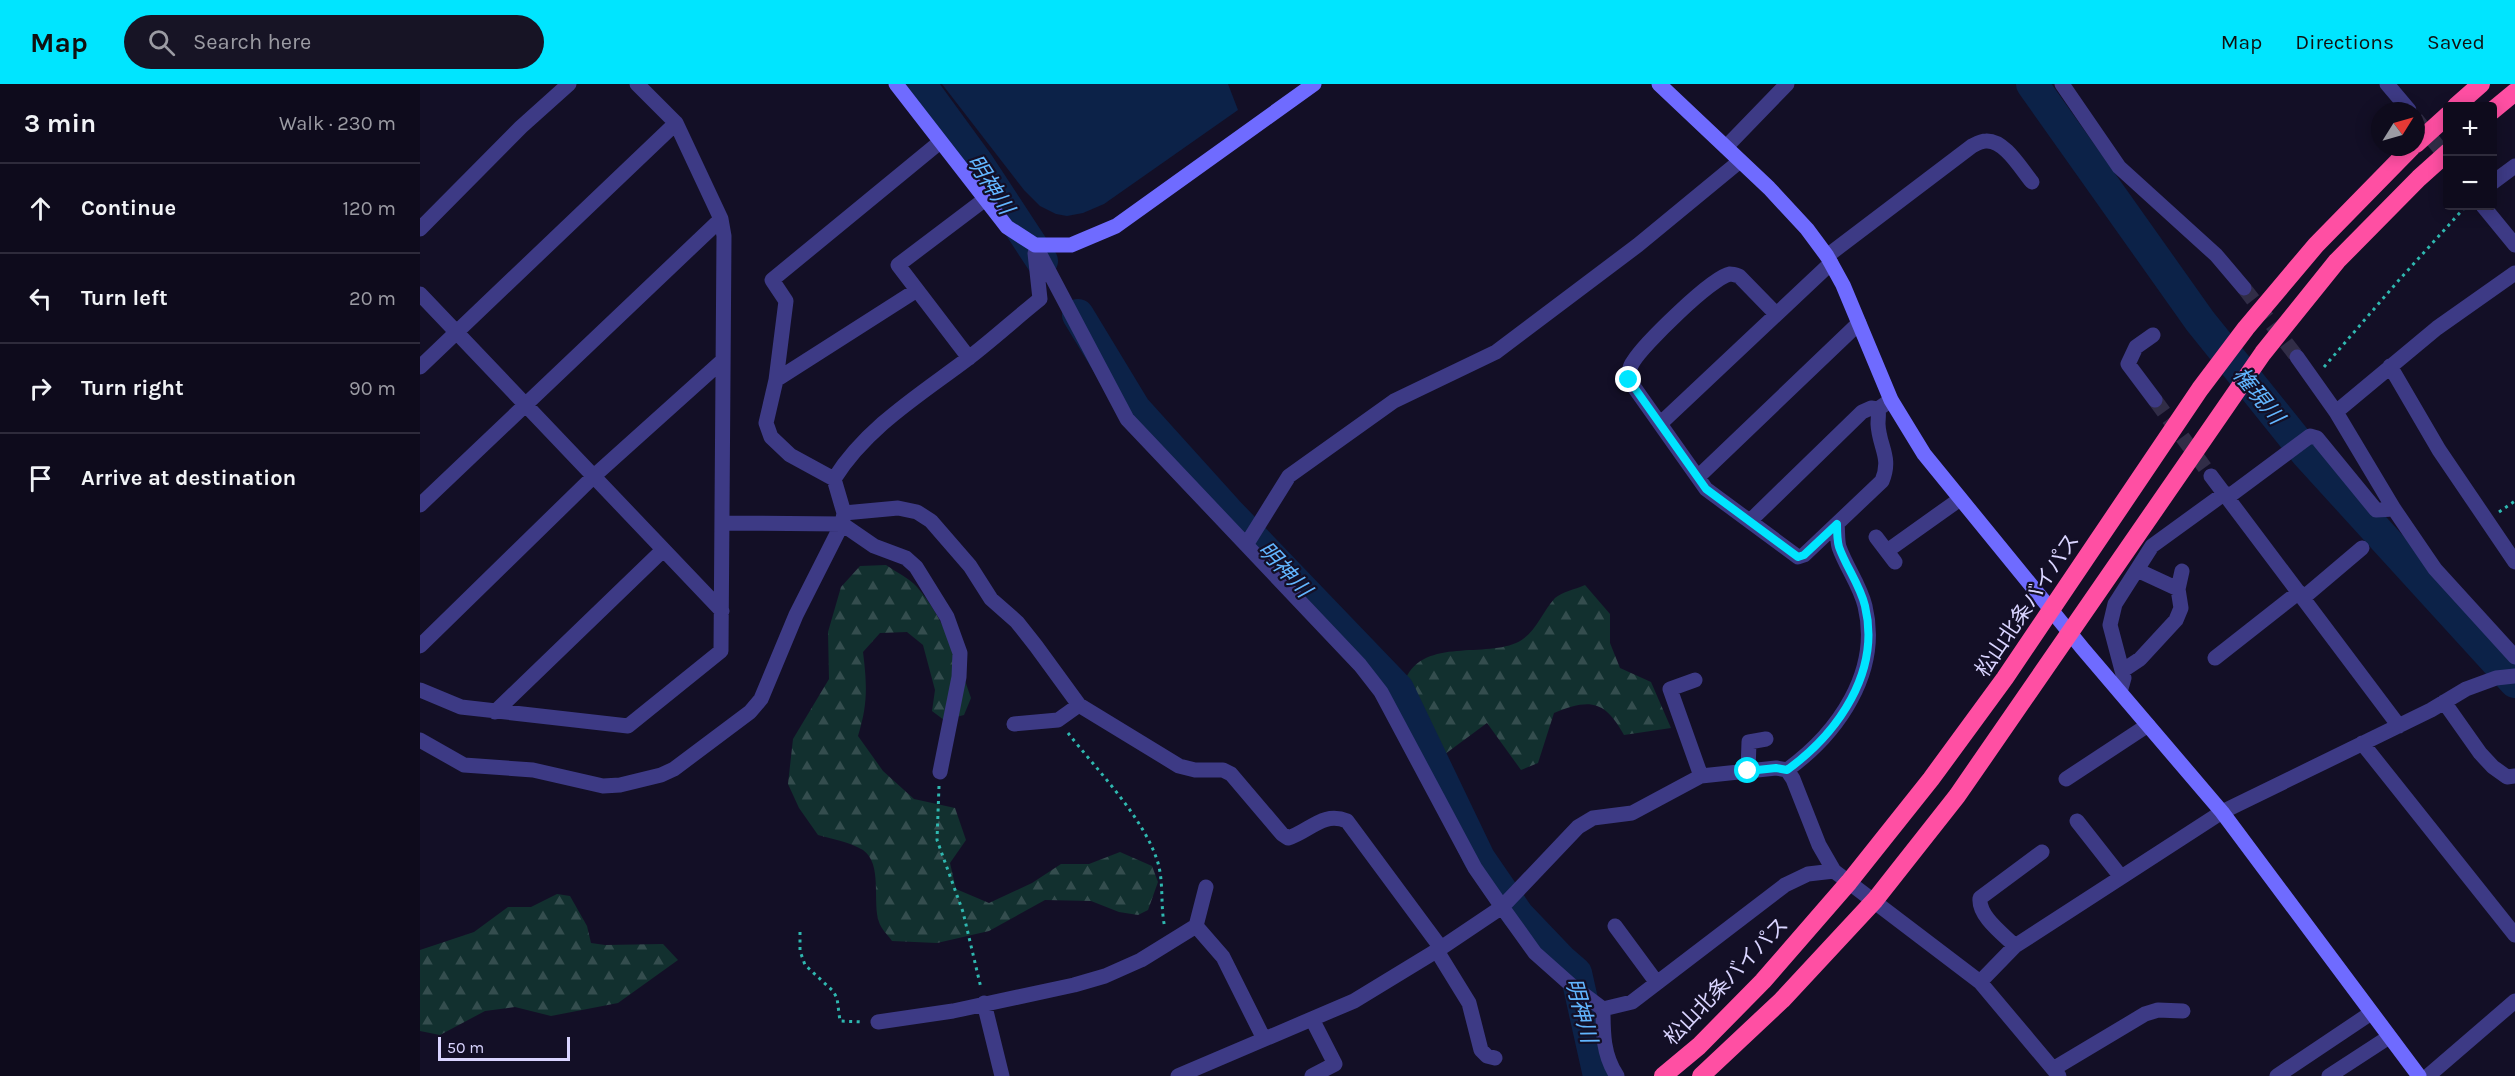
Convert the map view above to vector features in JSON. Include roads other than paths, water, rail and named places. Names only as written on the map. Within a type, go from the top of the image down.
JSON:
[{"type":"highway","points":[[2461,102],[2481,84]]},
{"type":"highway","points":[[2497,108],[2515,92]]},
{"type":"highway","points":[[2425,136],[2443,120]]},
{"type":"highway","name":"松山北条バイパス","points":[[1662,1076],[1699,1046],[1763,981],[1841,876],[1931,779],[2051,610],[2200,389],[2246,328],[2316,245],[2403,156]]},
{"type":"highway","points":[[1701,1076],[1782,1000],[1875,900],[1957,796],[2264,353],[2337,261],[2419,177],[2443,156]]},
{"type":"street","points":[[420,229],[521,127],[569,84]]},
{"type":"street","points":[[420,690],[461,706],[495,712],[628,726],[721,651],[724,236],[721,219],[676,123],[637,84]]},
{"type":"street","points":[[896,84],[1007,227],[1035,245],[1127,419],[1360,664],[1381,692],[1475,868],[1535,953],[1571,986],[1603,1009],[1632,1002],[1785,885],[1808,874],[1841,876]]},
{"type":"street","points":[[1035,245],[1071,245],[1116,226],[1314,84]]},
{"type":"street","points":[[1659,84],[1726,147],[1807,229],[1829,260],[1859,323],[1891,400],[1924,454],[2069,633],[2222,812],[2419,1076]]},
{"type":"street","points":[[1726,147],[1787,84]]},
{"type":"street","points":[[2062,84],[2119,167],[2216,255],[2244,288]]},
{"type":"street","points":[[2387,84],[2402,102]]},
{"type":"street","points":[[420,367],[676,123]]},
{"type":"street","points":[[1661,423],[1776,314],[1829,260],[1972,146],[1985,141],[1995,142],[2008,153],[2032,183]]},
{"type":"street","points":[[940,142],[772,280],[786,301],[776,380],[766,423],[771,437],[790,455],[834,479],[843,518],[874,546],[906,558],[929,587],[950,626],[960,653],[959,677],[940,772]]},
{"type":"street","points":[[1246,545],[1289,476],[1394,401],[1496,352],[1638,245],[1740,161]]},
{"type":"street","points":[[2497,180],[2515,166]]},
{"type":"street","points":[[969,358],[898,265],[984,200]]},
{"type":"street","points":[[2486,210],[2515,245]]},
{"type":"street","points":[[420,505],[721,219]]},
{"type":"street","points":[[834,479],[862,441],[893,414],[969,358],[1040,299],[1035,245]]},
{"type":"street","points":[[2336,412],[2468,304],[2515,273]]},
{"type":"street","points":[[1776,314],[1738,276],[1731,274],[1701,292],[1633,361],[1629,372],[1629,380],[1633,388],[1661,423],[1706,489],[1798,557],[1804,555],[1882,482],[1886,470],[1886,454],[1878,424],[1878,409]]},
{"type":"street","points":[[776,380],[917,290]]},
{"type":"street","points":[[420,294],[722,611]]},
{"type":"street","points":[[1698,477],[1859,323]]},
{"type":"street","points":[[2153,335],[2136,347],[2128,364],[2155,400]]},
{"type":"street","points":[[2297,357],[2336,412],[2394,509],[2435,569],[2515,657]]},
{"type":"street","points":[[420,646],[594,476],[722,360]]},
{"type":"street","points":[[2390,366],[2439,450],[2515,562]]},
{"type":"street","points":[[1750,521],[1862,412],[1871,408],[1878,409],[1891,400]]},
{"type":"street","points":[[2120,692],[2124,678],[2110,625],[2115,604],[2152,546],[2310,436],[2317,438],[2376,510],[2394,509]]},
{"type":"street","points":[[2211,476],[2398,726]]},
{"type":"street","points":[[1876,537],[1891,557],[1960,499]]},
{"type":"street","points":[[723,523],[843,518],[898,508],[917,512],[931,522],[970,566],[991,599],[1017,622],[1079,705],[1179,766],[1195,770],[1223,770],[1231,774],[1282,834],[1288,838],[1326,818],[1336,816],[1347,822],[1439,949],[1469,1003],[1481,1050],[1487,1056],[1495,1058]]},
{"type":"street","points":[[420,740],[464,765],[522,768],[603,786],[620,785],[661,776],[674,769],[750,712],[761,699],[796,615],[843,518]]},
{"type":"street","points":[[1787,770],[1813,751],[1830,732],[1860,681],[1867,657],[1868,626],[1865,606],[1859,587],[1839,545],[1837,524]]},
{"type":"street","points":[[2215,658],[2362,548]]},
{"type":"street","points":[[495,712],[663,550]]},
{"type":"street","points":[[2137,570],[2178,589]]},
{"type":"street","points":[[2122,671],[2140,658],[2176,620],[2181,608],[2178,589],[2182,571]]},
{"type":"street","points":[[1980,982],[2015,946],[2222,812],[2398,726],[2466,689],[2496,678],[2515,676]]},
{"type":"street","points":[[1695,680],[1670,689],[1701,776]]},
{"type":"street","points":[[2444,702],[2480,753],[2493,767],[2507,777],[2515,776]]},
{"type":"street","points":[[1014,724],[1058,720],[1079,705]]},
{"type":"street","points":[[2066,779],[2148,725]]},
{"type":"street","points":[[1748,771],[1749,742],[1766,739]]},
{"type":"street","points":[[2362,743],[2515,935]]},
{"type":"street","points":[[1179,1076],[1354,1002],[1502,907],[1578,827],[1593,818],[1632,813],[1701,776],[1776,768],[1787,770],[1793,779],[1820,845],[1841,876],[1980,982],[2056,1072],[2145,1014],[2158,1010],[2183,1011]]},
{"type":"street","points":[[2077,821],[2121,877]]},
{"type":"street","points":[[2015,946],[1984,913],[1979,905],[1980,898],[2042,852]]},
{"type":"street","points":[[878,1022],[984,1004],[1105,976],[1141,960],[1196,926],[1206,887]]},
{"type":"street","points":[[1196,926],[1223,957],[1264,1039]]},
{"type":"street","points":[[1615,926],[1657,983]]},
{"type":"street","points":[[2428,1076],[2515,1001]]},
{"type":"street","points":[[984,1004],[1002,1076]]},
{"type":"street","points":[[1603,1009],[1603,1039],[1608,1059],[1617,1076]]},
{"type":"street","points":[[2277,1076],[2371,1013]]},
{"type":"street","points":[[1312,1019],[1335,1064],[1312,1076]]},
{"type":"street","points":[[2330,1076],[2389,1037]]},
{"type":"water","points":[[942,84],[1228,84],[1238,110],[1104,204],[1083,213],[1067,216],[1056,214],[1040,206],[1024,190]]},
{"type":"waterway","name":"明神川","points":[[920,84],[979,165],[1042,261]]},
{"type":"waterway","name":"権現川","points":[[2032,84],[2200,321],[2307,454],[2515,682]]},
{"type":"waterway","name":"明神川","points":[[1078,315],[1135,409],[1228,512],[1398,689],[1479,858],[1518,915],[1576,973],[1599,1076]]},
{"type":"tunnel","points":[[2425,130],[2446,156]]},
{"type":"tunnel","points":[[2244,288],[2297,357]]},
{"type":"tunnel","points":[[2155,400],[2211,476]]}]
